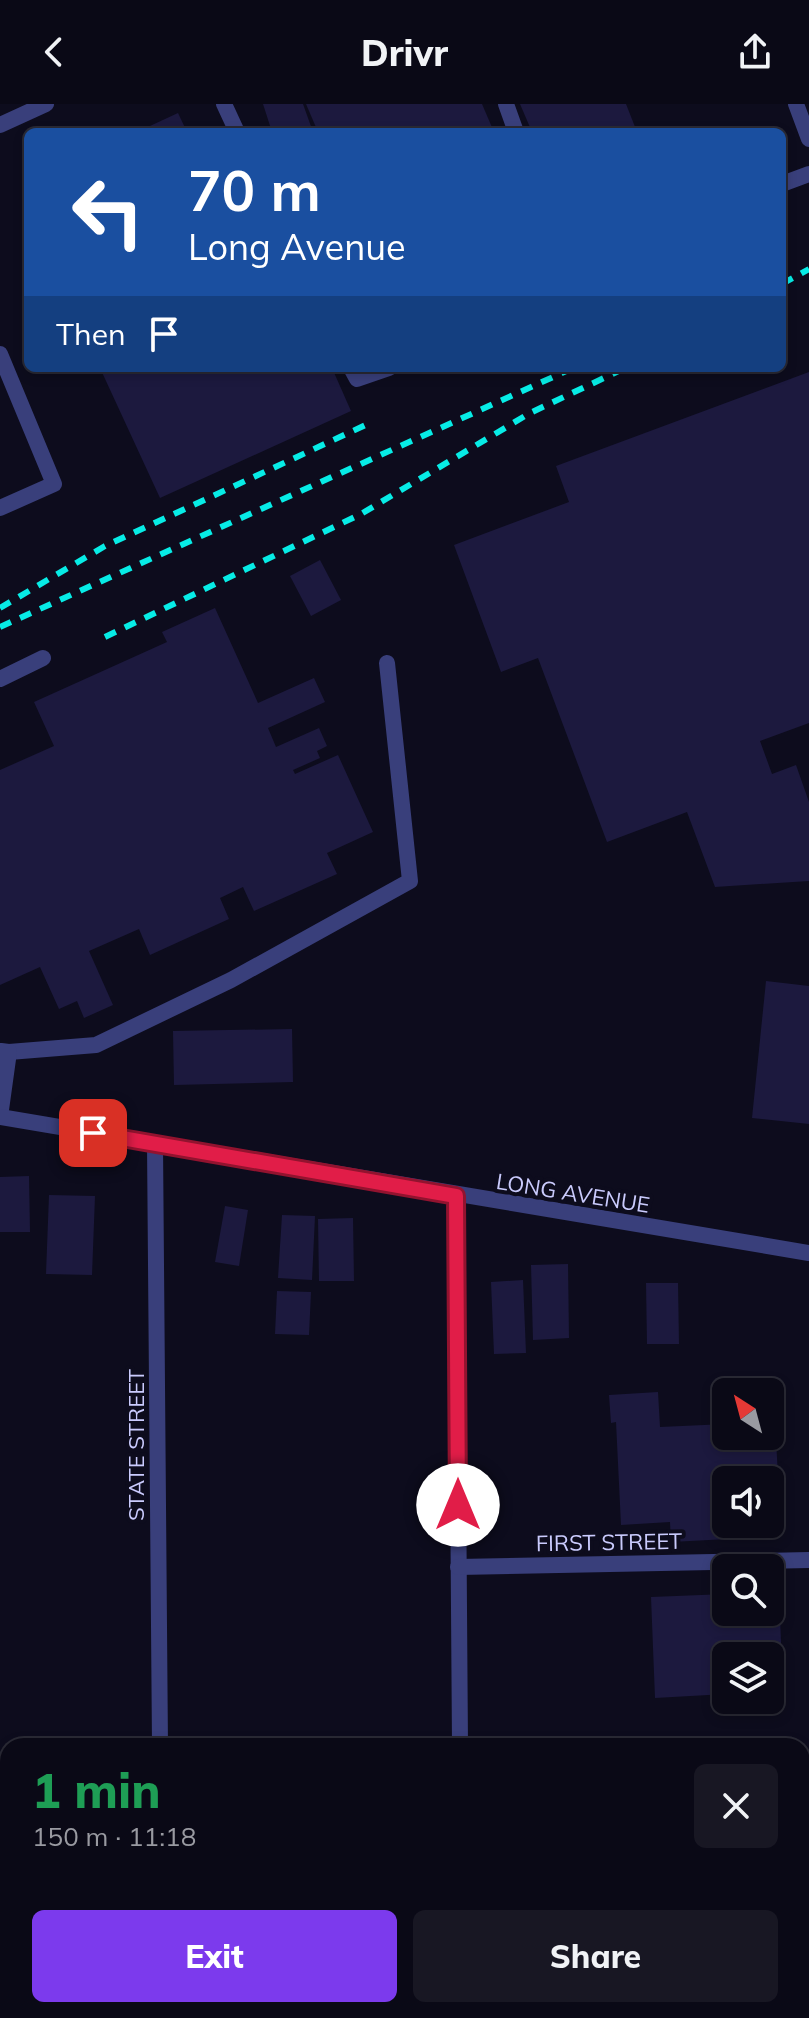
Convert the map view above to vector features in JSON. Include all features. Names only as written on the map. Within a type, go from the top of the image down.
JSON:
[{"type":"street","points":[[0,125],[46,104]]},
{"type":"street","points":[[224,104],[235,128]]},
{"type":"street","points":[[506,104],[515,128]]},
{"type":"street","points":[[796,104],[809,139]]},
{"type":"street","points":[[786,183],[809,174]]},
{"type":"street","points":[[0,354],[54,484],[0,508]]},
{"type":"street","points":[[353,372],[357,379],[377,372]]},
{"type":"street","points":[[0,679],[43,658]]},
{"type":"street","points":[[0,1117],[4,1052],[96,1045],[231,980],[410,881],[387,663]]},
{"type":"street","name":"LONG AVENUE","points":[[0,1117],[809,1253]]},
{"type":"street","name":"STATE STREET","points":[[155,1144],[160,1738]]},
{"type":"street","points":[[456,1196],[460,1738]]},
{"type":"street","name":"FIRST STREET","points":[[458,1567],[809,1560]]},
{"type":"building","points":[[263,104],[303,104],[312,128],[271,128]]},
{"type":"building","points":[[306,104],[482,104],[492,128],[316,128]]},
{"type":"building","points":[[520,104],[626,104],[635,128],[530,128]]},
{"type":"building","points":[[178,113],[185,128],[146,128]]},
{"type":"building","points":[[102,372],[334,372],[351,411],[160,498]]},
{"type":"building","points":[[809,372],[809,723],[760,741],[772,774],[796,765],[809,802],[809,881],[715,887],[687,812],[607,842],[538,658],[501,672],[454,545],[569,502],[556,466]]},
{"type":"building","points":[[320,560],[341,600],[311,616],[290,576]]},
{"type":"building","points":[[215,608],[258,703],[314,678],[325,702],[268,728],[276,747],[319,728],[327,746],[317,751],[320,758],[293,770],[295,774],[338,755],[373,832],[327,853],[337,874],[254,911],[243,887],[220,898],[229,919],[150,955],[139,929],[89,951],[113,1005],[84,1018],[77,1001],[59,1009],[40,967],[0,985],[0,770],[54,746],[34,702],[167,642],[162,632]]},
{"type":"building","points":[[766,981],[809,986],[809,1124],[752,1118]]},
{"type":"building","points":[[292,1029],[293,1082],[174,1085],[173,1031]]},
{"type":"building","points":[[29,1176],[30,1232],[0,1232],[0,1177]]},
{"type":"building","points":[[49,1195],[95,1196],[92,1275],[46,1274]]},
{"type":"building","points":[[225,1206],[248,1210],[239,1266],[215,1262]]},
{"type":"building","points":[[282,1215],[315,1216],[312,1280],[278,1278]]},
{"type":"building","points":[[353,1218],[354,1281],[319,1281],[318,1219]]},
{"type":"building","points":[[568,1264],[569,1338],[533,1340],[531,1265]]},
{"type":"building","points":[[523,1280],[526,1353],[494,1354],[491,1282]]},
{"type":"building","points":[[646,1283],[678,1283],[679,1344],[647,1344]]},
{"type":"building","points":[[277,1291],[311,1292],[309,1335],[275,1334]]},
{"type":"building","points":[[658,1392],[660,1427],[712,1425],[712,1450],[777,1450],[777,1466],[712,1466],[712,1538],[728,1539],[671,1542],[670,1522],[621,1525],[616,1422],[611,1423],[609,1395]]},
{"type":"building","points":[[712,1595],[712,1626],[780,1626],[781,1642],[712,1642],[712,1695],[655,1698],[651,1597]]},
{"type":"railway","points":[[786,282],[809,269]]},
{"type":"railway","points":[[0,627],[564,372]]},
{"type":"railway","points":[[105,637],[361,514],[530,413],[617,372]]},
{"type":"railway","points":[[0,608],[105,546],[370,423]]},
{"type":"route","points":[[93,1133],[456,1196],[458,1505]]}]
